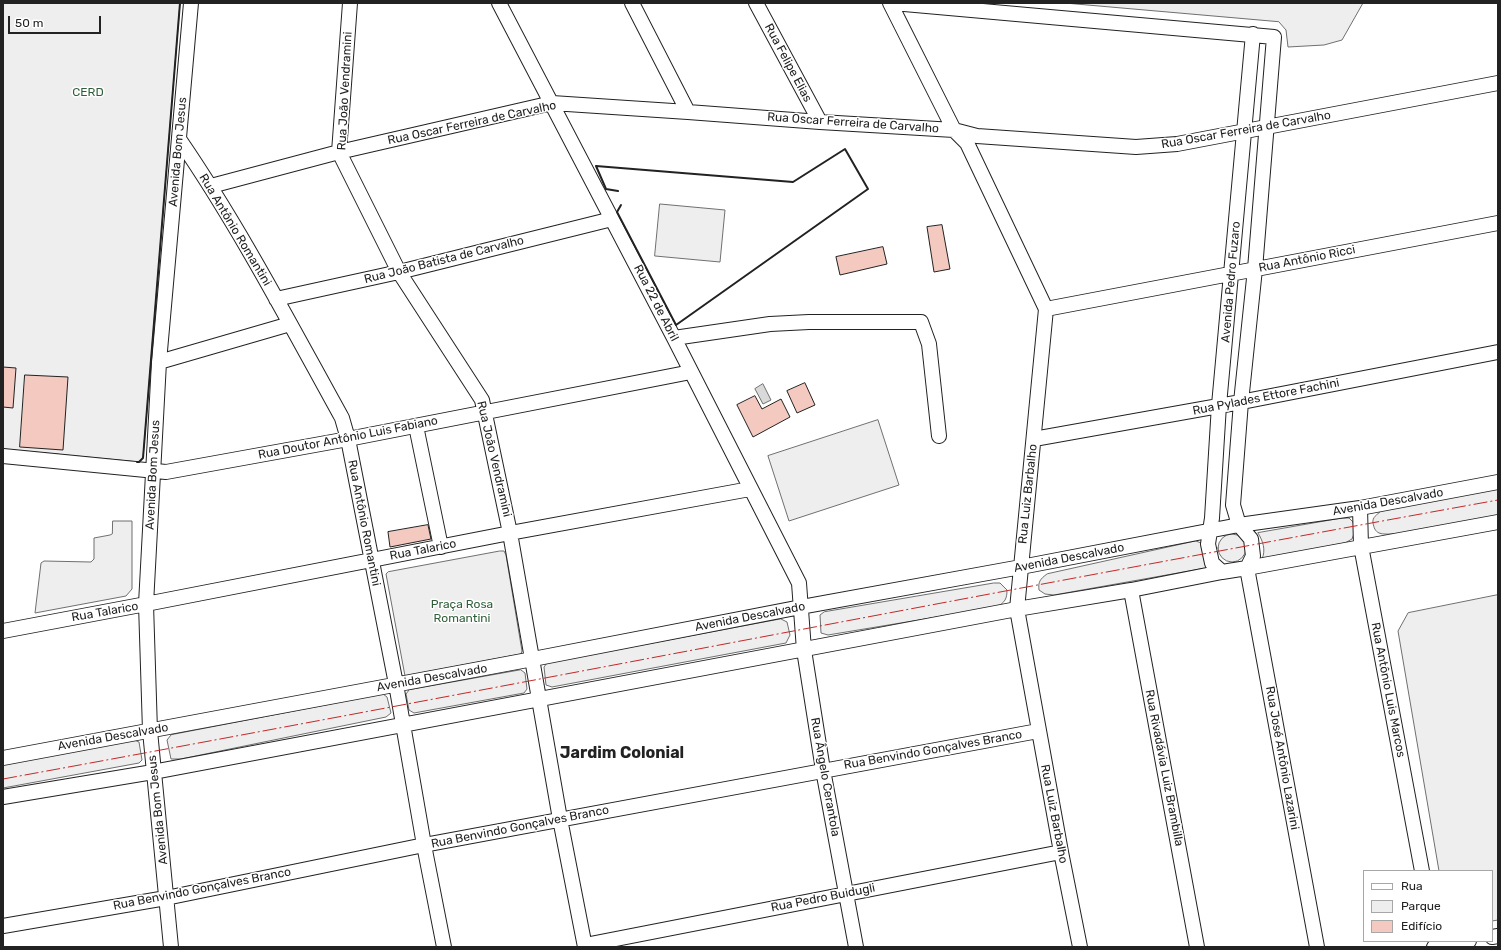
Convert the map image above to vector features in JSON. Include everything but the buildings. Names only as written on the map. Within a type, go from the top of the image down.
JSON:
[{"type":"street","name":"Avenida Bom Jesus","points":[[171,947],[150,731],[146,604],[159,362],[191,3]]},
{"type":"street","name":"Rua João Vendramini","points":[[350,3],[339,152],[399,272],[482,400],[510,533],[560,819],[585,946]]},
{"type":"street","name":"Rua 22 de Abril","points":[[499,3],[674,338],[799,584],[801,607]]},
{"type":"street","points":[[632,3],[688,112]]},
{"type":"street","name":"Rua Felipe Elias","points":[[756,3],[820,122]]},
{"type":"street","points":[[891,3],[1253,34]]},
{"type":"street","points":[[891,3],[954,130],[967,143],[1046,309]]},
{"type":"street","name":"Avenida Pedro Fuzaro","points":[[1211,531],[1219,406],[1253,34],[1274,37],[1255,269],[1241,402],[1233,505],[1239,525]]},
{"type":"street","name":"Rua Oscar Ferreira de Carvalho","points":[[211,186],[339,152],[552,103],[954,130],[976,136],[1136,147],[1177,144],[1498,83]]},
{"type":"street","name":"Rua Antônio Romantini","points":[[179,139],[211,186],[342,418],[348,439],[396,684],[424,845],[444,947]]},
{"type":"street","name":"Rua João Batista de Carvalho","points":[[276,299],[399,272],[612,219]]},
{"type":"street","name":"Rua Antônio Ricci","points":[[1046,309],[1498,223]]},
{"type":"street","name":"Rua Luiz Barbalho","points":[[1046,309],[1017,609],[1038,731],[1080,947]]},
{"type":"street","points":[[674,338],[770,324],[809,322],[921,322],[929,344],[939,436]]},
{"type":"street","points":[[159,362],[290,324]]},
{"type":"street","name":"Rua Pylades Ettore Fachini","points":[[1034,439],[1241,402],[1498,352]]},
{"type":"street","name":"Rua Doutor Antônio Luis Fabiano","points":[[3,456],[166,472],[348,439],[691,372]]},
{"type":"street","points":[[416,426],[441,546]]},
{"type":"street","name":"Avenida Descalvado","points":[[3,758],[1239,525],[1360,508],[1498,482]]},
{"type":"street","name":"Rua Talarico","points":[[3,631],[441,546],[750,489]]},
{"type":"street","name":"Rua Antônio Luis Marcos","points":[[1360,508],[1361,546],[1422,870]]},
{"type":"street","points":[[3,797],[153,772],[1017,609],[1131,590],[1361,546],[1498,522]]},
{"type":"street","points":[[1239,525],[1251,538],[1253,556],[1247,568]]},
{"type":"street","points":[[1211,531],[1208,544],[1212,563],[1222,572]]},
{"type":"street","name":"Rua José Antônio Lazarini","points":[[1247,568],[1317,947]]},
{"type":"street","name":"Rua Rivadávia Luiz Brambilla","points":[[1131,590],[1198,947]]},
{"type":"street","name":"Rua Ângelo Cerantola","points":[[801,607],[804,650],[823,770],[856,947]]},
{"type":"street","name":"Rua Benvindo Gonçalves Branco","points":[[3,926],[166,898],[424,845],[1038,731]]},
{"type":"street","name":"Rua Pedro Buidugli","points":[[585,946],[1061,852]]},
{"type":"street","points":[[1435,947],[1463,942]]},
{"type":"green space","name":"CERD","points":[[3,3],[180,3],[143,458],[139,462],[3,449]]},
{"type":"green space","points":[[1065,3],[1363,3],[1342,40],[1324,45],[1288,47],[1286,30],[1279,22]]},
{"type":"green space","points":[[660,204],[725,210],[720,262],[655,256]]},
{"type":"green space","points":[[878,420],[899,485],[789,521],[768,456]]},
{"type":"green space","points":[[1498,489],[1498,516],[1436,528],[1387,534],[1379,533],[1373,523],[1375,516],[1381,511]]},
{"type":"green space","points":[[1349,518],[1353,522],[1355,531],[1352,539],[1345,543],[1262,559],[1264,552],[1258,533]]},
{"type":"green space","points":[[113,521],[132,521],[132,589],[126,596],[35,613],[41,563],[44,561],[91,562],[94,559],[94,538],[112,534]]},
{"type":"green space","points":[[1232,534],[1242,538],[1246,548],[1242,558],[1232,562],[1222,558],[1218,548],[1222,538]]},
{"type":"green space","points":[[1196,541],[1201,543],[1206,568],[1054,595],[1045,594],[1039,590],[1040,581],[1047,574]]},
{"type":"green space","name":"Praça Rosa Romantini","points":[[504,551],[506,555],[522,651],[521,654],[405,676],[386,574],[388,572]]},
{"type":"green space","points":[[1000,583],[1007,590],[1005,600],[997,607],[828,635],[821,633],[820,615],[824,612]]},
{"type":"green space","points":[[1498,595],[1498,920],[1493,921],[1493,870],[1439,870],[1398,631],[1408,613]]},
{"type":"green space","points":[[781,619],[787,622],[790,635],[786,643],[552,687],[546,685],[544,667],[547,663]]},
{"type":"green space","points":[[521,670],[525,673],[527,689],[524,693],[414,713],[409,710],[406,694],[409,690]]},
{"type":"green space","points":[[383,694],[387,697],[391,713],[386,717],[181,759],[171,759],[167,740],[171,735]]},
{"type":"green space","points":[[134,740],[139,742],[142,760],[139,763],[3,788],[3,765]]},
{"type":"shaded area","points":[[763,384],[771,400],[763,404],[755,389]]},
{"type":"wall","points":[[137,462],[143,458],[180,3]]},
{"type":"wall","points":[[618,191],[606,189],[596,166],[793,182],[845,149],[868,189],[676,325],[617,212],[621,205]]},
{"type":"power","points":[[3,779],[1498,500]]},
{"type":"district","name":"Jardim Colonial","points":[[622,753]]}]
